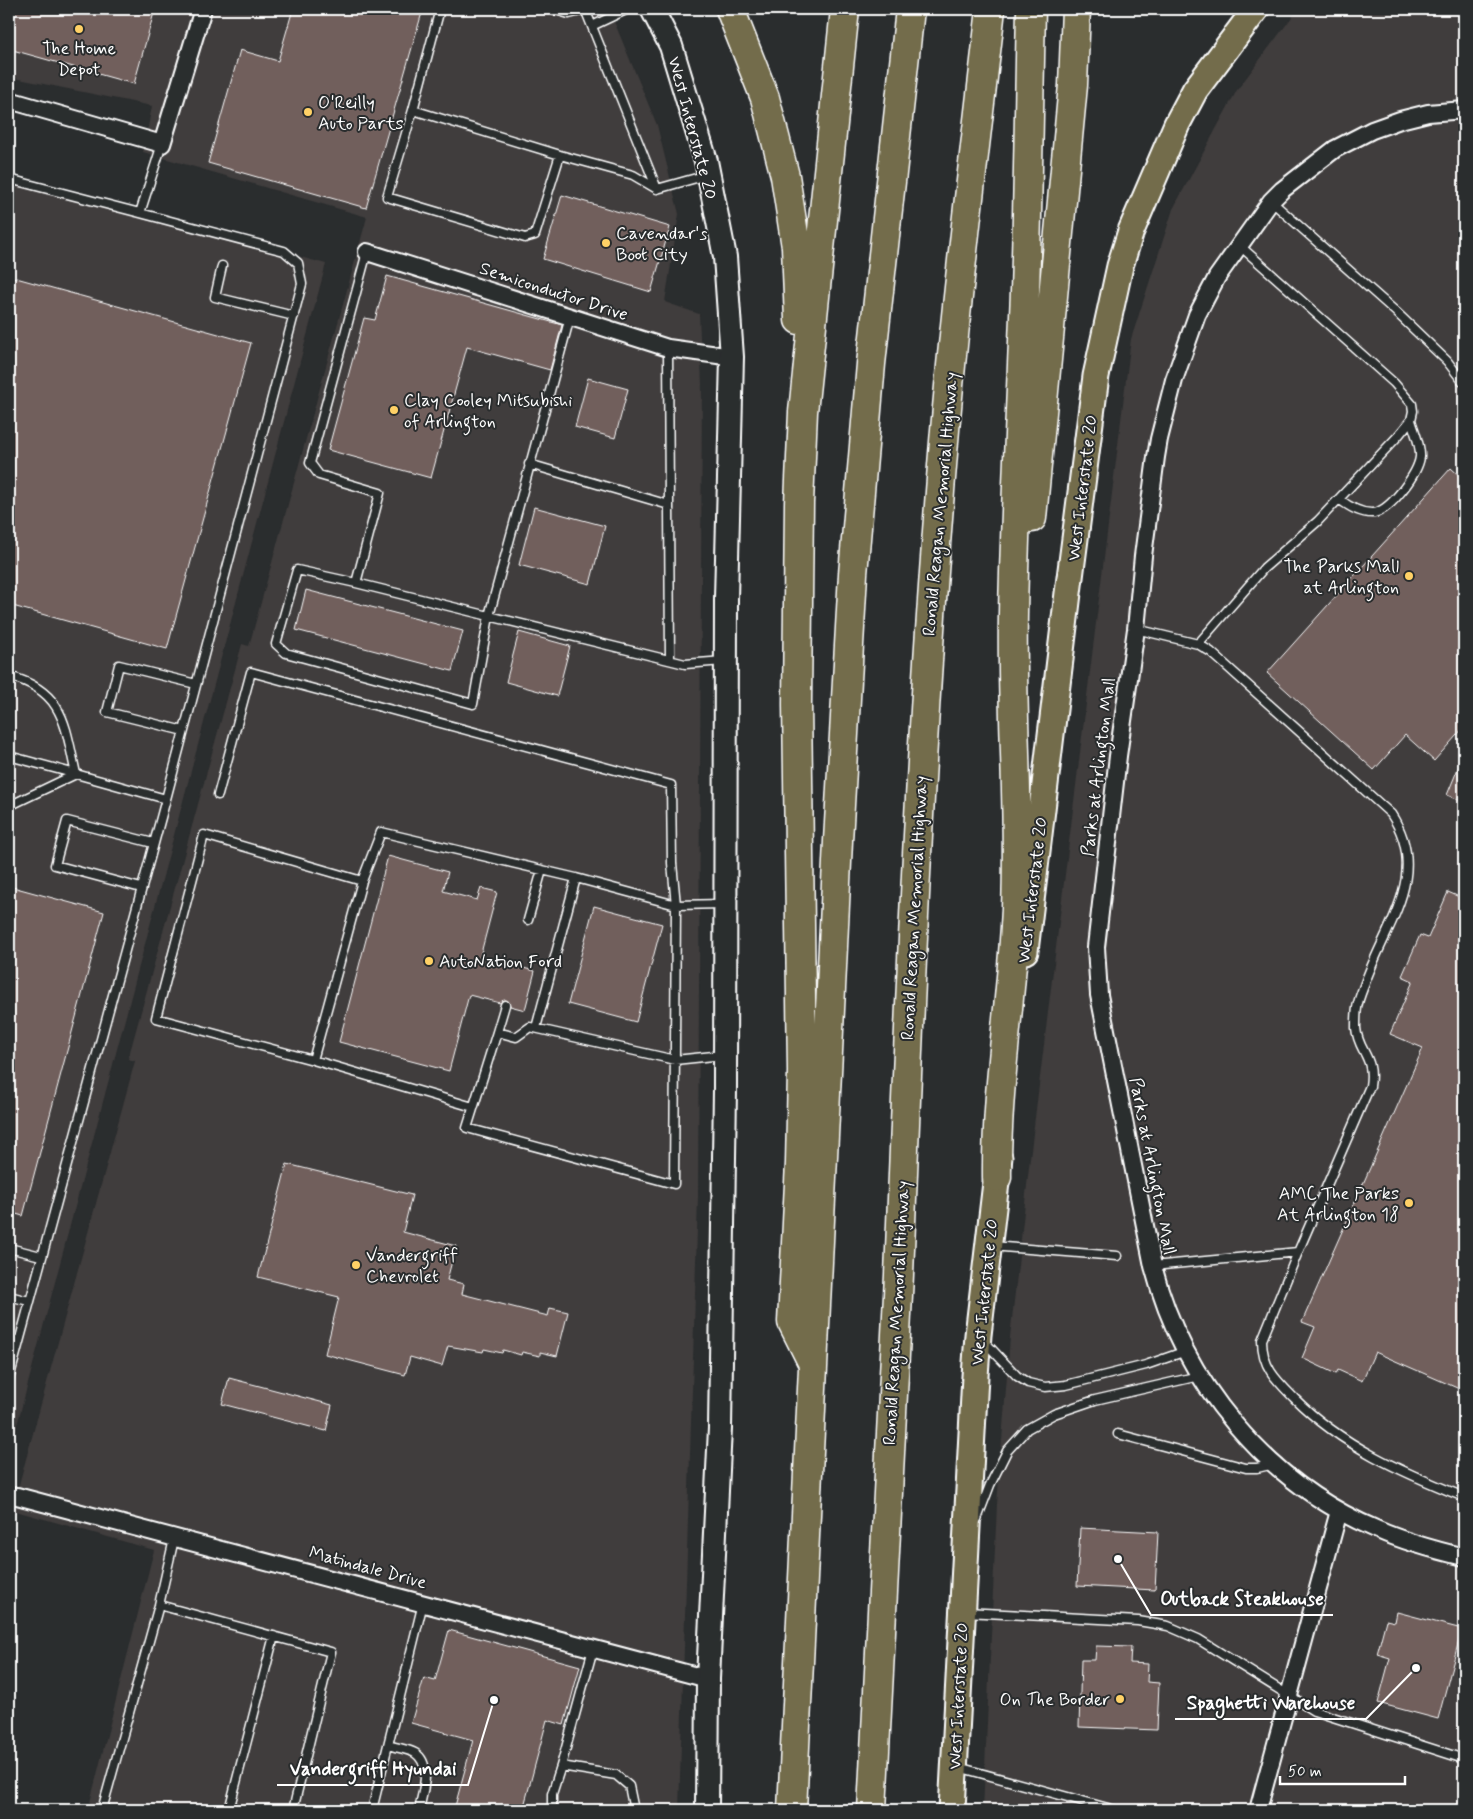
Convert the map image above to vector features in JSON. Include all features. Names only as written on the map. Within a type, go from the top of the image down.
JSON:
[{"type":"highway","points":[[730,9],[765,98],[785,176],[796,247],[803,412]]},
{"type":"highway","points":[[813,1363],[792,1322],[800,1163],[802,1071],[797,704],[799,503],[803,412],[845,9]]},
{"type":"highway","points":[[792,1810],[838,841],[853,574],[871,364],[910,9]]},
{"type":"highway","name":"Ronald Reagan Memorial Highway","points":[[872,1810],[910,992],[929,634],[956,308],[991,9]]},
{"type":"highway","points":[[996,1177],[996,1140],[1011,991],[1016,908],[1017,801],[1013,732],[1012,617],[1025,271],[1032,9]]},
{"type":"highway","points":[[1017,801],[1023,725],[1024,627],[1030,537],[1073,85],[1076,9]]},
{"type":"main road","name":"West Interstate 20","points":[[652,9],[671,46],[709,175],[725,257],[732,357],[726,661],[725,1054],[720,1428],[708,1679],[706,1810]]},
{"type":"main road","name":"West Interstate 20","points":[[952,1810],[978,1335],[1095,386],[1120,266],[1131,231],[1177,124],[1195,90],[1256,9]]},
{"type":"street","points":[[9,100],[162,144],[203,9]]},
{"type":"street","name":"Parks at Arlington Mall","points":[[1464,110],[1428,113],[1400,120],[1372,130],[1335,149],[1302,173],[1271,201],[1220,272],[1204,299],[1183,352],[1156,457],[1142,556],[1136,629],[1117,765],[1096,947],[1099,995],[1153,1266],[1170,1318],[1199,1376],[1218,1405],[1238,1429],[1297,1484],[1339,1511],[1378,1530],[1464,1557]]},
{"type":"street","name":"Semiconductor Drive","points":[[367,252],[668,348],[732,357]]},
{"type":"street","name":"Matindale Drive","points":[[17,1496],[708,1679]]},
{"type":"street","points":[[1258,1810],[1339,1511]]},
{"type":"lane","points":[[440,9],[387,197],[525,238],[535,235],[560,155]]},
{"type":"lane","points":[[552,9],[569,14],[585,10],[657,188]]},
{"type":"lane","points":[[592,26],[628,9]]},
{"type":"lane","points":[[413,110],[560,155],[633,175],[657,188],[709,175]]},
{"type":"lane","points":[[140,212],[162,144]]},
{"type":"lane","points":[[9,179],[284,251],[298,263],[302,284],[166,799],[9,1379]]},
{"type":"lane","points":[[1271,201],[1396,312],[1447,362],[1464,383]]},
{"type":"lane","points":[[1198,644],[1264,568],[1318,521],[1402,432],[1411,420],[1413,411],[1412,404],[1394,383],[1239,245]]},
{"type":"lane","points":[[356,583],[380,493],[319,475],[310,462],[367,252]]},
{"type":"lane","points":[[222,266],[215,297],[294,316]]},
{"type":"lane","points":[[570,317],[489,616],[473,704],[286,653],[276,644],[297,570],[356,583],[489,616],[670,660],[685,664],[726,661]]},
{"type":"lane","points":[[668,348],[670,660]]},
{"type":"lane","points":[[1339,499],[1349,507],[1374,513],[1383,510],[1398,494],[1412,477],[1420,455],[1411,420]]},
{"type":"lane","points":[[529,464],[669,505]]},
{"type":"lane","points":[[1136,629],[1198,644],[1211,652],[1391,814],[1401,830],[1407,848],[1408,867],[1401,899],[1370,969],[1357,1008],[1356,1029],[1364,1052],[1370,1061],[1372,1074],[1370,1086],[1262,1340],[1262,1354],[1266,1366],[1281,1386],[1301,1406],[1336,1435],[1372,1456],[1464,1497]]},
{"type":"lane","points":[[184,731],[107,712],[118,665],[196,684]]},
{"type":"lane","points":[[218,795],[250,672],[671,785],[672,863],[676,905],[674,1184],[467,1128],[505,1004]]},
{"type":"lane","points":[[9,676],[22,680],[44,692],[55,704],[64,719],[76,774]]},
{"type":"lane","points":[[9,756],[166,799]]},
{"type":"lane","points":[[9,806],[76,774]]},
{"type":"lane","points":[[142,888],[55,865],[67,821],[154,843]]},
{"type":"lane","points":[[313,1060],[362,881],[381,832],[576,878],[676,905],[725,904]]},
{"type":"lane","points":[[362,881],[204,835],[156,1018],[313,1060],[473,1107]]},
{"type":"lane","points":[[528,920],[542,870]]},
{"type":"lane","points":[[536,1028],[576,878]]},
{"type":"lane","points":[[497,1032],[516,1036],[530,1027],[675,1060],[725,1054]]},
{"type":"lane","points":[[989,1246],[1117,1256]]},
{"type":"lane","points":[[9,1248],[41,1256]]},
{"type":"lane","points":[[1153,1266],[1298,1252]]},
{"type":"lane","points":[[9,1296],[29,1302]]},
{"type":"lane","points":[[978,1335],[1017,1376],[1028,1383],[1045,1387],[1066,1385],[1139,1367],[1186,1351]]},
{"type":"lane","points":[[9,1338],[18,1341]]},
{"type":"lane","points":[[966,1544],[990,1485],[1007,1451],[1027,1429],[1054,1414],[1096,1400],[1199,1376]]},
{"type":"lane","points":[[1118,1434],[1246,1468],[1257,1468],[1274,1464]]},
{"type":"lane","points":[[102,1810],[159,1605],[174,1539]]},
{"type":"lane","points":[[372,1810],[424,1603]]},
{"type":"lane","points":[[159,1605],[331,1652],[293,1810]]},
{"type":"lane","points":[[963,1612],[1138,1621],[1168,1626],[1198,1639],[1314,1711],[1464,1759]]},
{"type":"lane","points":[[229,1810],[274,1636]]},
{"type":"lane","points":[[552,1810],[552,1794],[593,1649]]},
{"type":"lane","points":[[388,1745],[415,1753],[422,1759],[425,1770],[419,1810]]},
{"type":"lane","points":[[954,1765],[1016,1784],[1115,1810]]},
{"type":"lane","points":[[561,1766],[616,1774],[629,1786],[634,1810]]},
{"type":"shaded area","points":[[9,9],[609,9],[657,125],[679,214],[665,302],[699,314],[702,384],[698,1198],[679,1810],[88,1810],[154,1550],[12,1510],[135,1061],[128,1059],[242,644],[249,646],[367,217],[143,152],[152,106],[9,77]]},
{"type":"shaded area","points":[[1298,9],[1464,9],[1464,1810],[983,1810],[997,1504],[1010,1337],[1030,1158],[1131,339],[1173,209],[1237,90]]},
{"type":"shaded area","points":[[9,177],[326,264],[9,1455]]},
{"type":"building","name":"The Home Depot","points":[[9,9],[155,9],[134,84],[9,49]]},
{"type":"building","name":"O'Reilly Auto Parts","points":[[293,9],[423,9],[366,208],[208,163],[240,50],[278,61]]},
{"type":"building","name":"Cavendar's Boot City","points":[[562,195],[670,227],[651,292],[543,259]]},
{"type":"building","points":[[9,276],[251,343],[167,649],[9,605]]},
{"type":"building","name":"Clay Cooley Mitsubishi of Arlington","points":[[387,276],[562,325],[550,370],[467,347],[431,478],[328,450],[364,318],[375,320]]},
{"type":"building","name":"Clay Cooley Mitsubishi of Arlington","points":[[588,378],[628,389],[615,438],[575,427]]},
{"type":"building","name":"The Parks Mall at Arlington","points":[[1451,468],[1464,480],[1464,727],[1434,761],[1405,735],[1374,770],[1267,673]]},
{"type":"building","points":[[534,507],[605,526],[590,584],[519,565]]},
{"type":"building","points":[[306,590],[463,631],[452,671],[296,630]]},
{"type":"building","points":[[519,632],[570,646],[557,696],[506,682]]},
{"type":"building","points":[[1464,754],[1464,802],[1447,795]]},
{"type":"building","name":"AutoNation Ford","points":[[388,856],[448,872],[443,891],[477,900],[481,888],[497,892],[480,957],[535,971],[525,1010],[510,1006],[506,1000],[500,1003],[469,995],[449,1071],[339,1042]]},
{"type":"building","points":[[9,886],[104,912],[23,1216],[9,1212]]},
{"type":"building","name":"AMC The Parks At Arlington 18","points":[[1448,892],[1464,899],[1464,1391],[1375,1352],[1362,1381],[1338,1370],[1336,1374],[1302,1358],[1315,1327],[1302,1322],[1423,1048],[1390,1034],[1413,981],[1402,976],[1420,935],[1428,938]]},
{"type":"building","name":"AutoNation Ford","points":[[594,906],[662,924],[636,1022],[568,1004]]},
{"type":"building","name":"Vandergriff Chevrolet","points":[[287,1164],[412,1195],[403,1232],[456,1246],[447,1280],[464,1284],[462,1294],[548,1316],[550,1308],[568,1312],[557,1356],[540,1352],[540,1356],[522,1352],[521,1355],[503,1350],[502,1353],[484,1349],[483,1352],[448,1346],[442,1366],[410,1357],[405,1375],[325,1354],[339,1297],[258,1277]]},
{"type":"building","points":[[229,1378],[332,1405],[326,1431],[222,1404]]},
{"type":"building","points":[[1080,1528],[1158,1532],[1155,1590],[1077,1586]]},
{"type":"building","points":[[1397,1612],[1462,1629],[1438,1719],[1378,1703],[1390,1658],[1377,1654],[1386,1620],[1395,1622]]},
{"type":"building","points":[[449,1630],[580,1666],[564,1725],[547,1720],[523,1810],[454,1810],[473,1740],[411,1723],[424,1678],[435,1681]]},
{"type":"building","points":[[1096,1646],[1131,1647],[1130,1663],[1148,1664],[1147,1682],[1159,1683],[1157,1730],[1079,1727],[1081,1660],[1095,1660]]},
{"type":"place","name":"The Home Depot","points":[[79,29]]},
{"type":"place","name":"O'Reilly Auto Parts","points":[[308,112]]},
{"type":"place","name":"Cavendar's Boot City","points":[[606,243]]},
{"type":"place","name":"Clay Cooley Mitsubishi of Arlington","points":[[394,410]]},
{"type":"place","name":"The Parks Mall at Arlington","points":[[1409,576]]},
{"type":"place","name":"AutoNation Ford","points":[[429,961]]},
{"type":"place","name":"AMC The Parks At Arlington 18","points":[[1409,1203]]},
{"type":"place","name":"Vandergriff Chevrolet","points":[[356,1265]]},
{"type":"place","name":"Outback Steakhouse","points":[[1118,1559]]},
{"type":"place","name":"Spaghetti Warehouse","points":[[1416,1668]]},
{"type":"place","name":"On The Border","points":[[1120,1699]]},
{"type":"place","name":"Vandergriff Hyundai","points":[[494,1700]]}]
